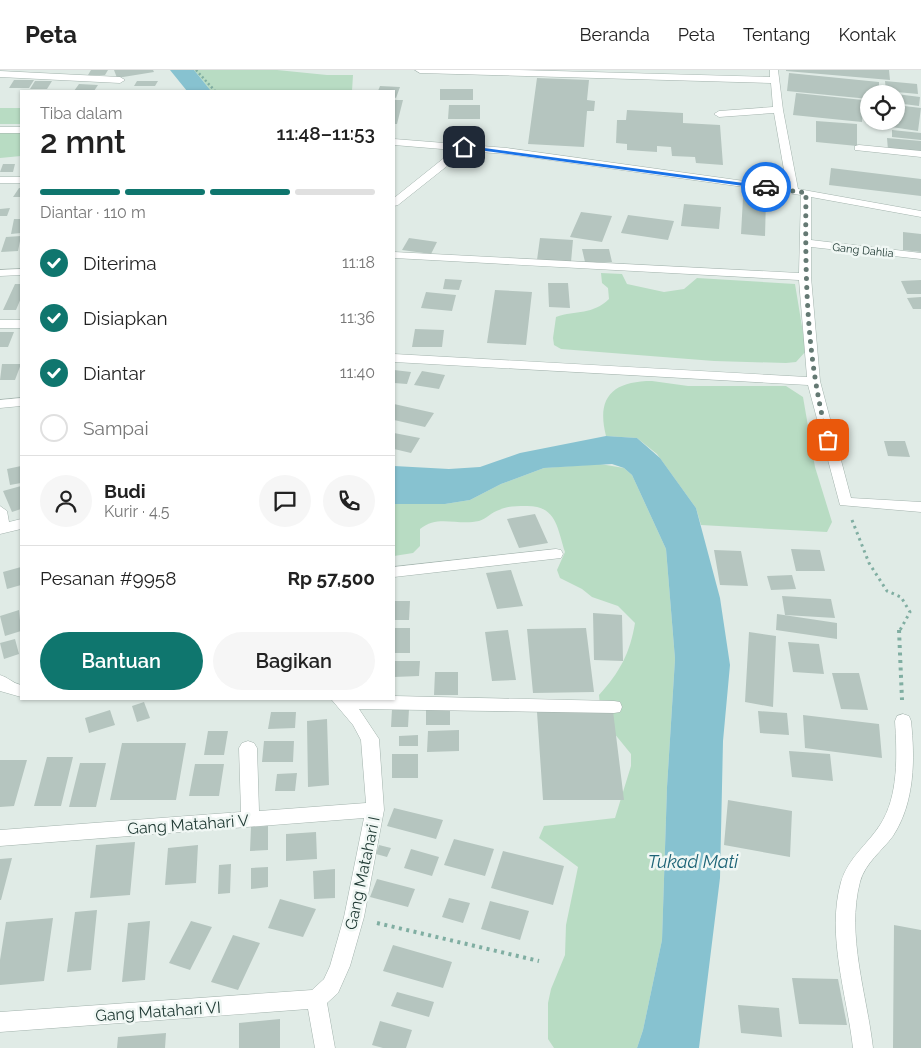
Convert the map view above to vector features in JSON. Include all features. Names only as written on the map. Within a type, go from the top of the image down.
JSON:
[{"type":"street","points":[[420,70],[775,75],[778,110],[793,191]]},
{"type":"street","points":[[0,74],[120,80]]},
{"type":"street","points":[[719,114],[778,110]]},
{"type":"street","points":[[0,130],[20,130]]},
{"type":"street","points":[[395,142],[464,147],[793,191],[921,214]]},
{"type":"street","points":[[395,202],[464,147]]},
{"type":"street","points":[[859,148],[921,154]]},
{"type":"street","points":[[0,180],[20,180]]},
{"type":"street","points":[[806,193],[805,276],[814,381],[846,502],[921,507]]},
{"type":"street","name":"Gang Dahlia","points":[[806,243],[921,256]]},
{"type":"street","points":[[395,255],[805,276]]},
{"type":"street","points":[[0,273],[20,272]]},
{"type":"street","points":[[0,324],[20,324]]},
{"type":"street","points":[[395,358],[814,381]]},
{"type":"street","points":[[0,404],[20,402]]},
{"type":"street","points":[[0,512],[2,528],[20,524]]},
{"type":"street","points":[[395,572],[556,554]]},
{"type":"street","points":[[0,681],[8,689],[20,691]]},
{"type":"street","points":[[340,700],[614,707]]},
{"type":"street","name":"Gang Matahari I","points":[[316,999],[331,986],[340,966],[354,917],[375,810],[374,772],[370,740],[360,720],[340,700]]},
{"type":"street","points":[[863,1048],[846,925],[849,888],[864,855],[887,830],[897,806],[905,778],[906,759],[903,721]]},
{"type":"street","points":[[248,748],[250,819]]},
{"type":"street","name":"Gang Matahari V","points":[[0,838],[375,810]]},
{"type":"street","points":[[316,999],[325,1048]]},
{"type":"street","name":"Gang Matahari VI","points":[[0,1022],[316,999]]},
{"type":"path","points":[[196,70],[214,90]]},
{"type":"path","points":[[846,502],[869,563],[887,591],[901,596],[910,612],[899,629],[903,721]]},
{"type":"path","points":[[354,917],[539,961]]},
{"type":"green space","points":[[194,70],[277,70],[327,75],[353,75],[352,90],[210,90]]},
{"type":"green space","points":[[0,108],[20,108],[20,124],[0,124]]},
{"type":"green space","points":[[0,133],[20,133],[20,156],[0,158]]},
{"type":"green space","points":[[601,273],[622,274],[627,284],[664,292],[684,289],[697,278],[795,284],[806,351],[796,362],[786,363],[714,361],[561,349],[554,345],[556,317],[597,308],[609,299],[608,288],[602,283]]},
{"type":"green space","points":[[652,381],[688,386],[786,386],[803,397],[815,467],[832,522],[827,532],[701,525],[696,508],[657,454],[637,438],[606,436],[603,411],[606,401],[611,394],[627,384]]},
{"type":"green space","points":[[600,464],[624,468],[632,475],[666,549],[675,659],[667,787],[662,940],[643,1030],[637,1048],[554,1048],[548,1039],[548,1003],[551,989],[565,955],[566,925],[578,867],[539,838],[544,826],[615,818],[631,766],[631,754],[601,717],[599,695],[623,662],[635,623],[618,606],[592,597],[582,589],[560,578],[557,570],[565,552],[554,520],[544,509],[525,506],[512,507],[496,511],[479,521],[434,522],[420,529],[420,546],[413,553],[395,556],[395,504],[445,504],[470,500],[501,484],[544,468]]},
{"type":"water","points":[[170,70],[194,70],[210,90],[186,90]]},
{"type":"water","name":"Tukad Mati","points":[[606,436],[637,438],[660,458],[696,508],[720,598],[730,665],[723,741],[720,878],[699,1048],[637,1048],[643,1030],[662,940],[667,787],[675,659],[666,549],[632,475],[624,468],[612,464],[544,468],[501,484],[470,500],[445,504],[395,504],[395,466],[449,469],[480,467],[520,453]]},
{"type":"building","points":[[91,70],[108,70],[105,75],[88,75]]},
{"type":"building","points":[[114,70],[153,70],[154,72],[117,78]]},
{"type":"building","points":[[889,70],[890,80],[786,71]]},
{"type":"building","points":[[789,73],[879,82],[879,85],[860,85],[860,98],[787,91]]},
{"type":"building","points":[[537,78],[589,80],[587,100],[595,101],[594,111],[587,111],[584,147],[528,144]]},
{"type":"building","points":[[14,80],[34,80],[29,88],[9,88]]},
{"type":"building","points":[[35,81],[52,81],[47,89],[30,89]]},
{"type":"building","points":[[137,81],[158,81],[155,86],[134,86]]},
{"type":"building","points":[[885,81],[917,84],[918,94],[905,93],[905,85],[885,85]]},
{"type":"building","points":[[79,84],[98,85],[95,90],[75,90]]},
{"type":"building","points":[[380,86],[400,87],[396,98],[395,90],[378,90]]},
{"type":"building","points":[[440,89],[473,89],[473,100],[440,100]]},
{"type":"building","points":[[796,93],[860,100],[860,122],[793,115]]},
{"type":"building","points":[[905,95],[920,97],[919,106],[905,104]]},
{"type":"building","points":[[395,100],[403,100],[397,124],[395,124]]},
{"type":"building","points":[[449,105],[480,105],[480,119],[448,119]]},
{"type":"building","points":[[905,106],[921,108],[918,131],[905,129]]},
{"type":"building","points":[[627,110],[683,113],[683,123],[720,125],[723,165],[696,163],[695,157],[672,156],[671,147],[657,146],[657,152],[627,150],[627,144],[616,143],[617,120],[626,120]]},
{"type":"building","points":[[816,121],[857,124],[857,146],[816,142]]},
{"type":"building","points":[[892,130],[921,133],[921,140],[892,137]]},
{"type":"building","points":[[887,138],[921,141],[921,153],[888,150]]},
{"type":"building","points":[[3,164],[15,164],[13,172],[0,172]]},
{"type":"building","points":[[831,168],[921,179],[921,196],[829,185]]},
{"type":"building","points":[[19,188],[20,188],[20,197],[13,197]]},
{"type":"building","points":[[743,198],[766,199],[765,236],[741,234]]},
{"type":"building","points":[[684,204],[721,207],[719,229],[681,226]]},
{"type":"building","points":[[10,208],[7,216],[0,216],[0,209]]},
{"type":"building","points":[[581,212],[612,216],[602,242],[570,237]]},
{"type":"building","points":[[628,215],[674,221],[668,240],[621,233]]},
{"type":"building","points":[[14,219],[20,219],[20,233],[11,234]]},
{"type":"building","points":[[903,232],[921,234],[921,252],[903,250]]},
{"type":"building","points":[[20,236],[18,251],[1,252],[6,237]]},
{"type":"building","points":[[409,238],[437,242],[431,254],[402,250]]},
{"type":"building","points":[[540,238],[573,240],[571,262],[537,260]]},
{"type":"building","points":[[582,249],[609,249],[612,262],[585,262]]},
{"type":"building","points":[[445,279],[462,280],[459,290],[443,289]]},
{"type":"building","points":[[921,280],[921,294],[907,294],[901,281]]},
{"type":"building","points":[[548,283],[568,283],[570,308],[549,307]]},
{"type":"building","points":[[15,284],[20,284],[20,300],[16,310],[3,310]]},
{"type":"building","points":[[495,290],[532,292],[526,345],[487,343]]},
{"type":"building","points":[[426,292],[456,295],[452,311],[421,308]]},
{"type":"building","points":[[921,297],[921,309],[913,309],[907,298]]},
{"type":"building","points":[[415,329],[444,330],[442,347],[412,347]]},
{"type":"building","points":[[0,332],[14,332],[8,347],[0,347]]},
{"type":"building","points":[[2,364],[20,364],[15,380],[0,380]]},
{"type":"building","points":[[395,370],[411,372],[407,384],[395,383]]},
{"type":"building","points":[[422,371],[445,375],[439,389],[414,385]]},
{"type":"building","points":[[395,404],[434,413],[425,427],[395,420]]},
{"type":"building","points":[[395,433],[420,438],[411,453],[395,449]]},
{"type":"building","points":[[884,441],[905,441],[910,457],[888,456]]},
{"type":"building","points":[[20,466],[20,483],[10,485],[7,469]]},
{"type":"building","points":[[20,486],[20,509],[12,512],[3,491]]},
{"type":"building","points":[[535,514],[548,543],[519,548],[507,519]]},
{"type":"building","points":[[791,549],[820,550],[825,571],[796,571]]},
{"type":"building","points":[[714,550],[741,551],[748,586],[720,585]]},
{"type":"building","points":[[20,567],[20,585],[7,589],[3,572]]},
{"type":"building","points":[[511,570],[523,606],[497,609],[486,573]]},
{"type":"building","points":[[792,575],[796,589],[771,590],[767,576]]},
{"type":"building","points":[[782,596],[831,599],[835,618],[785,615]]},
{"type":"building","points":[[395,601],[410,601],[409,620],[395,620]]},
{"type":"building","points":[[19,610],[20,631],[5,636],[0,616]]},
{"type":"building","points":[[593,613],[622,615],[623,661],[594,660]]},
{"type":"building","points":[[777,614],[837,623],[837,639],[776,630]]},
{"type":"building","points":[[395,628],[410,628],[410,653],[395,653]]},
{"type":"building","points":[[586,628],[594,692],[533,693],[527,629]]},
{"type":"building","points":[[508,630],[516,680],[492,681],[485,632]]},
{"type":"building","points":[[749,632],[776,636],[773,707],[745,702]]},
{"type":"building","points":[[15,639],[19,654],[4,659],[0,643]]},
{"type":"building","points":[[788,642],[819,644],[824,674],[793,672]]},
{"type":"building","points":[[395,661],[420,661],[419,676],[395,677]]},
{"type":"building","points":[[435,672],[458,672],[458,695],[434,695]]},
{"type":"building","points":[[832,673],[859,673],[868,710],[841,709]]},
{"type":"building","points":[[144,702],[150,718],[137,722],[132,706]]},
{"type":"building","points":[[392,709],[409,709],[408,727],[391,727]]},
{"type":"building","points":[[110,710],[115,725],[89,733],[85,718]]},
{"type":"building","points":[[426,710],[450,710],[450,725],[426,725]]},
{"type":"building","points":[[613,711],[624,800],[543,800],[537,712]]},
{"type":"building","points":[[758,711],[787,713],[789,735],[760,733]]},
{"type":"building","points":[[271,712],[296,712],[295,728],[268,729]]},
{"type":"building","points":[[803,715],[879,724],[882,758],[805,748]]},
{"type":"building","points":[[327,719],[329,785],[308,787],[307,721]]},
{"type":"building","points":[[459,730],[459,751],[427,752],[428,731]]},
{"type":"building","points":[[208,731],[228,731],[224,755],[204,755]]},
{"type":"building","points":[[418,735],[418,746],[399,746],[399,736]]},
{"type":"building","points":[[264,741],[294,741],[293,762],[262,762]]},
{"type":"building","points":[[122,743],[186,743],[176,800],[110,800]]},
{"type":"building","points":[[789,751],[830,754],[833,781],[792,777]]},
{"type":"building","points":[[392,754],[418,754],[418,778],[392,778]]},
{"type":"building","points":[[47,757],[73,757],[61,806],[34,806]]},
{"type":"building","points":[[0,760],[27,760],[14,806],[0,807]]},
{"type":"building","points":[[80,763],[106,763],[96,807],[69,807]]},
{"type":"building","points":[[195,764],[224,764],[219,796],[189,796]]},
{"type":"building","points":[[297,773],[295,791],[275,791],[277,774]]},
{"type":"building","points":[[728,800],[792,811],[790,857],[724,845]]},
{"type":"building","points":[[394,808],[443,820],[436,839],[387,826]]},
{"type":"building","points":[[268,826],[268,850],[250,851],[251,827]]},
{"type":"building","points":[[316,832],[317,859],[286,861],[286,834]]},
{"type":"building","points":[[454,839],[494,849],[485,876],[444,865]]},
{"type":"building","points":[[135,842],[130,895],[90,898],[96,845]]},
{"type":"building","points":[[198,845],[196,883],[165,885],[168,848]]},
{"type":"building","points":[[379,845],[391,848],[387,857],[376,854]]},
{"type":"building","points":[[411,849],[439,857],[432,876],[404,868]]},
{"type":"building","points":[[503,851],[564,866],[553,905],[491,888]]},
{"type":"building","points":[[12,858],[1,900],[0,900],[0,859]]},
{"type":"building","points":[[231,864],[230,893],[218,894],[219,865]]},
{"type":"building","points":[[268,867],[268,887],[251,889],[251,868]]},
{"type":"building","points":[[335,869],[335,898],[314,899],[313,871]]},
{"type":"building","points":[[377,879],[415,889],[408,907],[370,897]]},
{"type":"building","points":[[449,898],[470,903],[463,923],[442,917]]},
{"type":"building","points":[[280,899],[316,909],[303,937],[268,928]]},
{"type":"building","points":[[490,901],[529,911],[520,940],[481,929]]},
{"type":"building","points":[[97,910],[91,970],[67,972],[75,912]]},
{"type":"building","points":[[53,918],[44,981],[0,985],[0,960],[6,922]]},
{"type":"building","points":[[150,921],[145,980],[122,982],[128,923]]},
{"type":"building","points":[[191,921],[212,927],[190,970],[169,963]]},
{"type":"building","points":[[894,925],[921,930],[921,1048],[893,1048]]},
{"type":"building","points":[[233,935],[260,943],[238,990],[211,982]]},
{"type":"building","points":[[393,945],[452,962],[443,988],[383,971]]},
{"type":"building","points":[[792,978],[838,979],[847,1025],[799,1024]]},
{"type":"building","points":[[397,992],[434,1002],[429,1017],[391,1006]]},
{"type":"building","points":[[738,1005],[779,1008],[782,1037],[741,1033]]},
{"type":"building","points":[[280,1019],[280,1048],[239,1048],[239,1023]]},
{"type":"building","points":[[380,1021],[412,1030],[406,1048],[383,1048],[372,1045]]},
{"type":"building","points":[[166,1033],[165,1048],[117,1048],[118,1037]]},
{"type":"way so far","points":[[766,187],[806,193],[805,276],[814,381],[828,440]]},
{"type":"route","points":[[464,147],[507,151],[766,187]]}]
